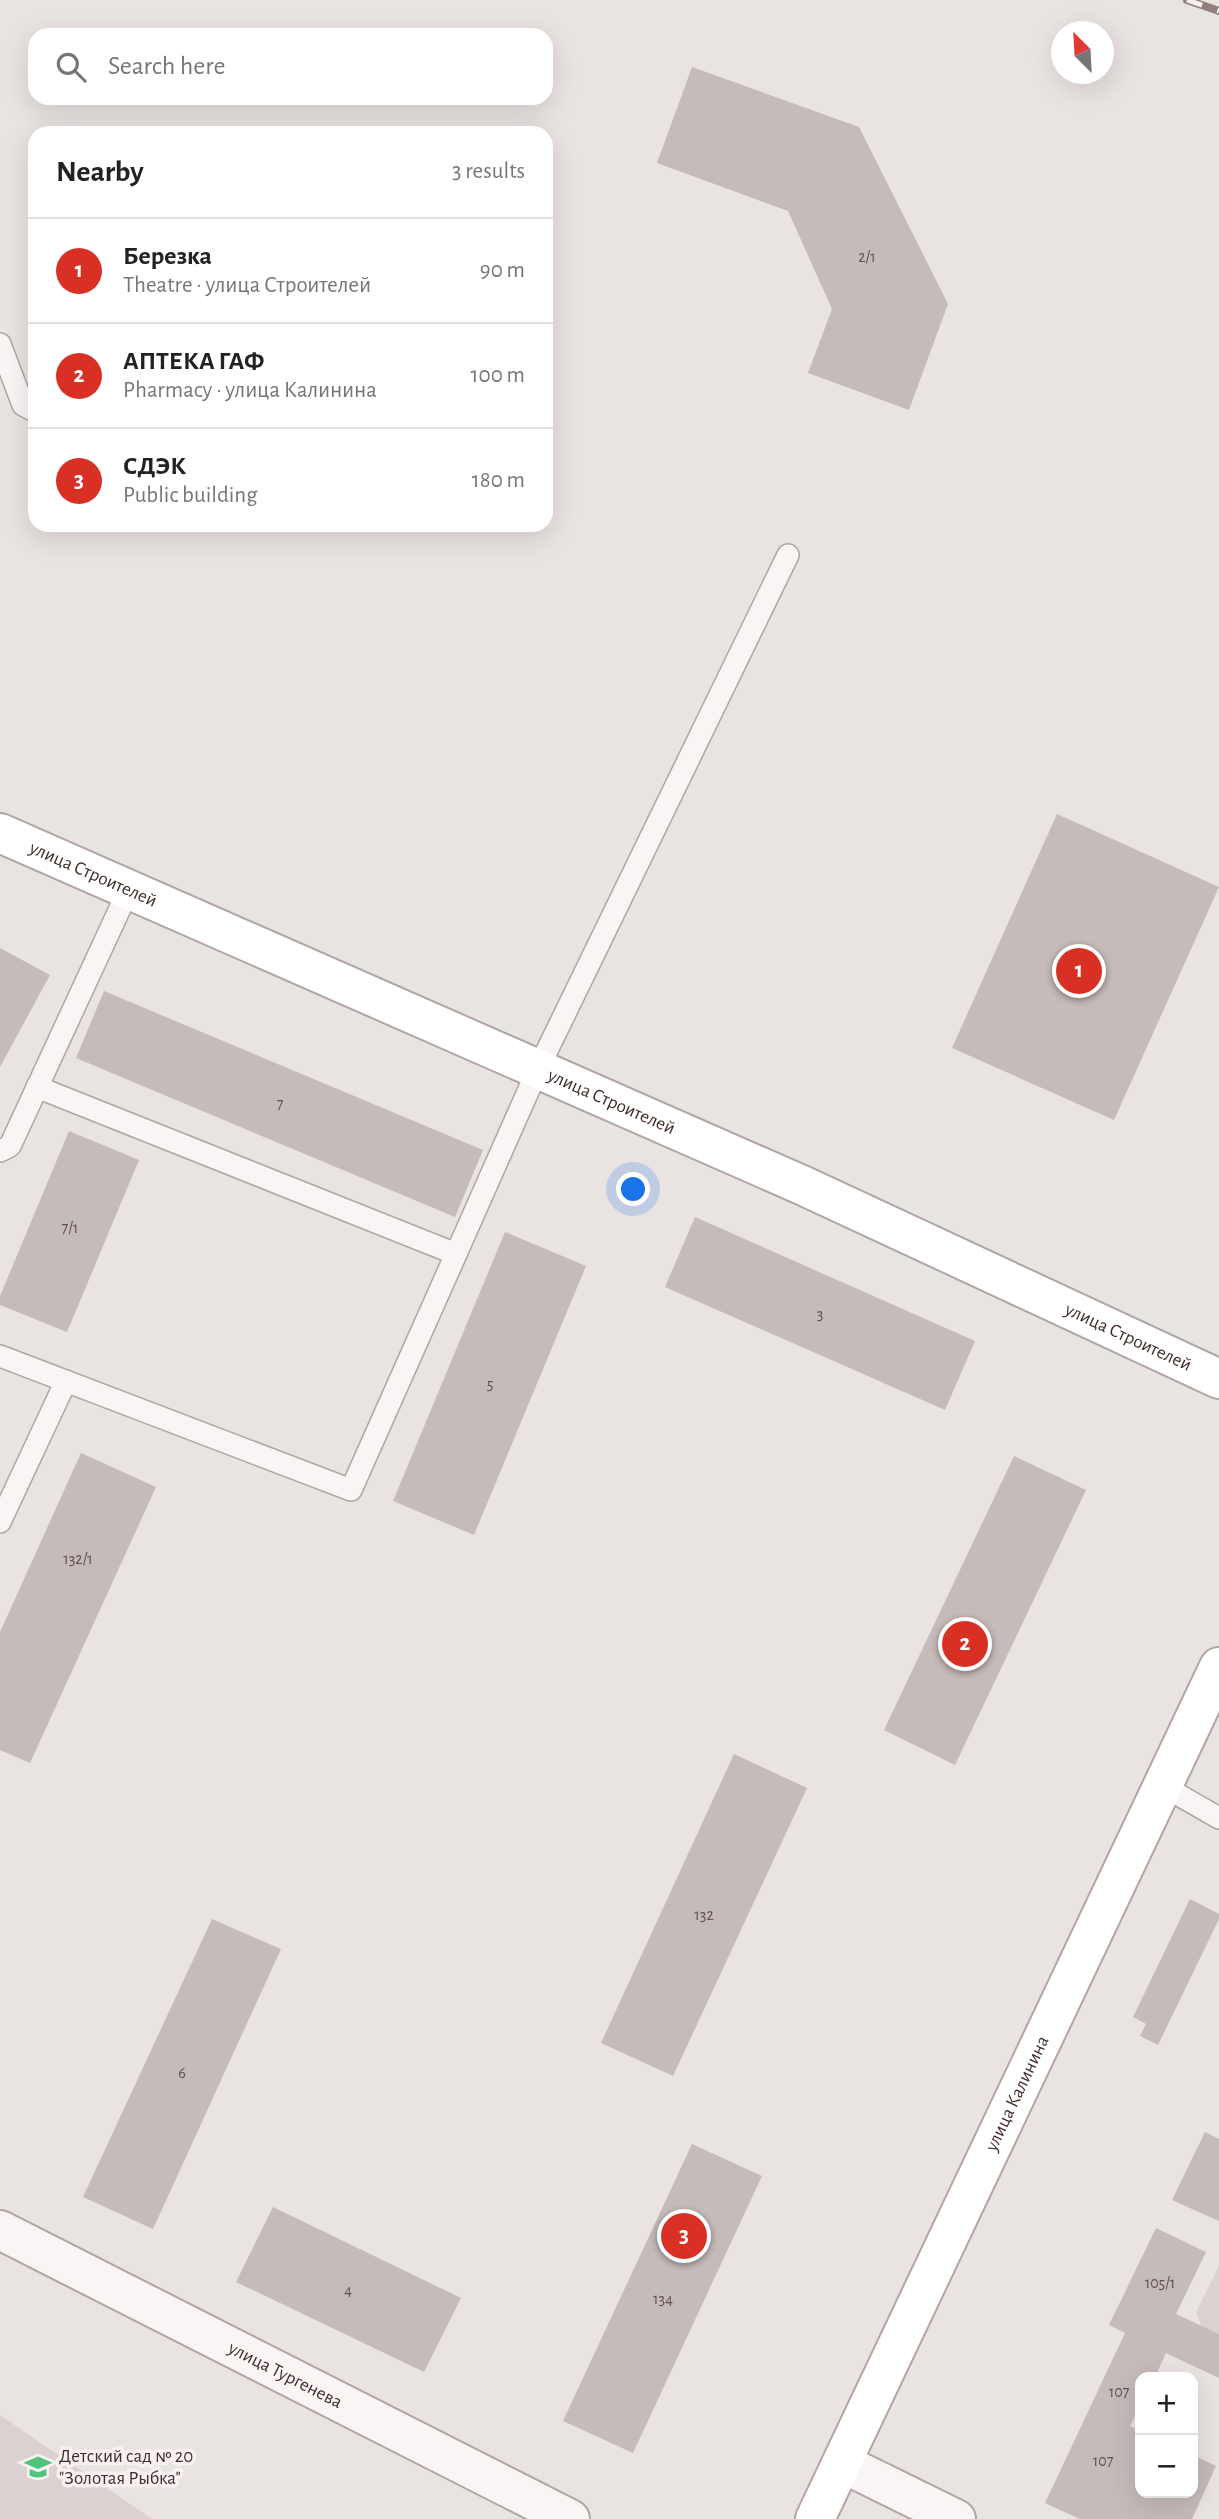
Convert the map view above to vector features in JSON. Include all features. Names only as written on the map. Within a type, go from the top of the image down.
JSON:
[{"type":"main road","name":"улица Строителей","points":[[0,832],[804,1186],[1219,1379]]},
{"type":"main road","name":"улица Калинина","points":[[815,2519],[1219,1667]]},
{"type":"street","name":"улица Тургенева","points":[[0,2230],[570,2519]]},
{"type":"street","points":[[842,2463],[956,2519]]},
{"type":"lane","points":[[0,344],[23,405],[28,408]]},
{"type":"lane","points":[[0,1356],[351,1490],[538,1069],[788,555]]},
{"type":"lane","points":[[0,1151],[10,1146],[129,889]]},
{"type":"lane","points":[[37,1087],[456,1254]]},
{"type":"lane","points":[[0,1522],[66,1381]]},
{"type":"lane","points":[[1163,1786],[1219,1818]]},
{"type":"shaded area","points":[[1219,2266],[1219,2371],[1196,2312]]},
{"type":"shaded area","name":"Детский сад № 20 \"Золотая Рыбка\"","points":[[0,2415],[152,2519],[0,2519]]},
{"type":"building","points":[[692,67],[859,127],[948,304],[909,410],[808,373],[832,309],[788,211],[657,163]]},
{"type":"building","points":[[1057,814],[1219,887],[1114,1120],[952,1048]]},
{"type":"building","points":[[0,948],[50,975],[0,1067]]},
{"type":"building","points":[[104,991],[483,1150],[455,1217],[76,1058]]},
{"type":"building","points":[[69,1131],[139,1160],[67,1332],[0,1305],[0,1296]]},
{"type":"building","points":[[695,1217],[975,1341],[945,1410],[665,1287]]},
{"type":"building","points":[[505,1232],[586,1266],[474,1535],[393,1501]]},
{"type":"building","points":[[81,1453],[156,1487],[30,1763],[0,1750],[0,1632]]},
{"type":"building","points":[[1014,1456],[1086,1490],[955,1765],[884,1730]]},
{"type":"building","points":[[734,1754],[807,1788],[673,2076],[601,2043]]},
{"type":"building","points":[[1190,1899],[1219,1914],[1219,1919],[1158,2045],[1140,2036],[1146,2024],[1133,2017]]},
{"type":"building","points":[[212,1919],[281,1949],[153,2229],[83,2197]]},
{"type":"building","points":[[1205,2132],[1219,2139],[1219,2221],[1172,2200]]},
{"type":"building","points":[[692,2144],[762,2176],[633,2453],[563,2421]]},
{"type":"building","points":[[273,2207],[461,2298],[424,2372],[236,2282]]},
{"type":"building","points":[[1156,2228],[1206,2252],[1176,2314],[1219,2334],[1219,2378],[1166,2353],[1157,2372],[1135,2372],[1135,2416],[1130,2426],[1135,2428],[1135,2498],[1198,2498],[1198,2457],[1216,2466],[1192,2519],[1080,2519],[1045,2503],[1125,2333],[1109,2325]]},
{"type":"railway","points":[[1187,0],[1219,11]]},
{"type":"place","name":"Березка","points":[[1079,971]]},
{"type":"place","name":"АПТЕКА ГАФ","points":[[965,1644]]},
{"type":"place","name":"СДЭК","points":[[684,2236]]},
{"type":"place","name":"Детский сад № 20 \"Золотая Рыбка\"","points":[[38,2467]]}]
